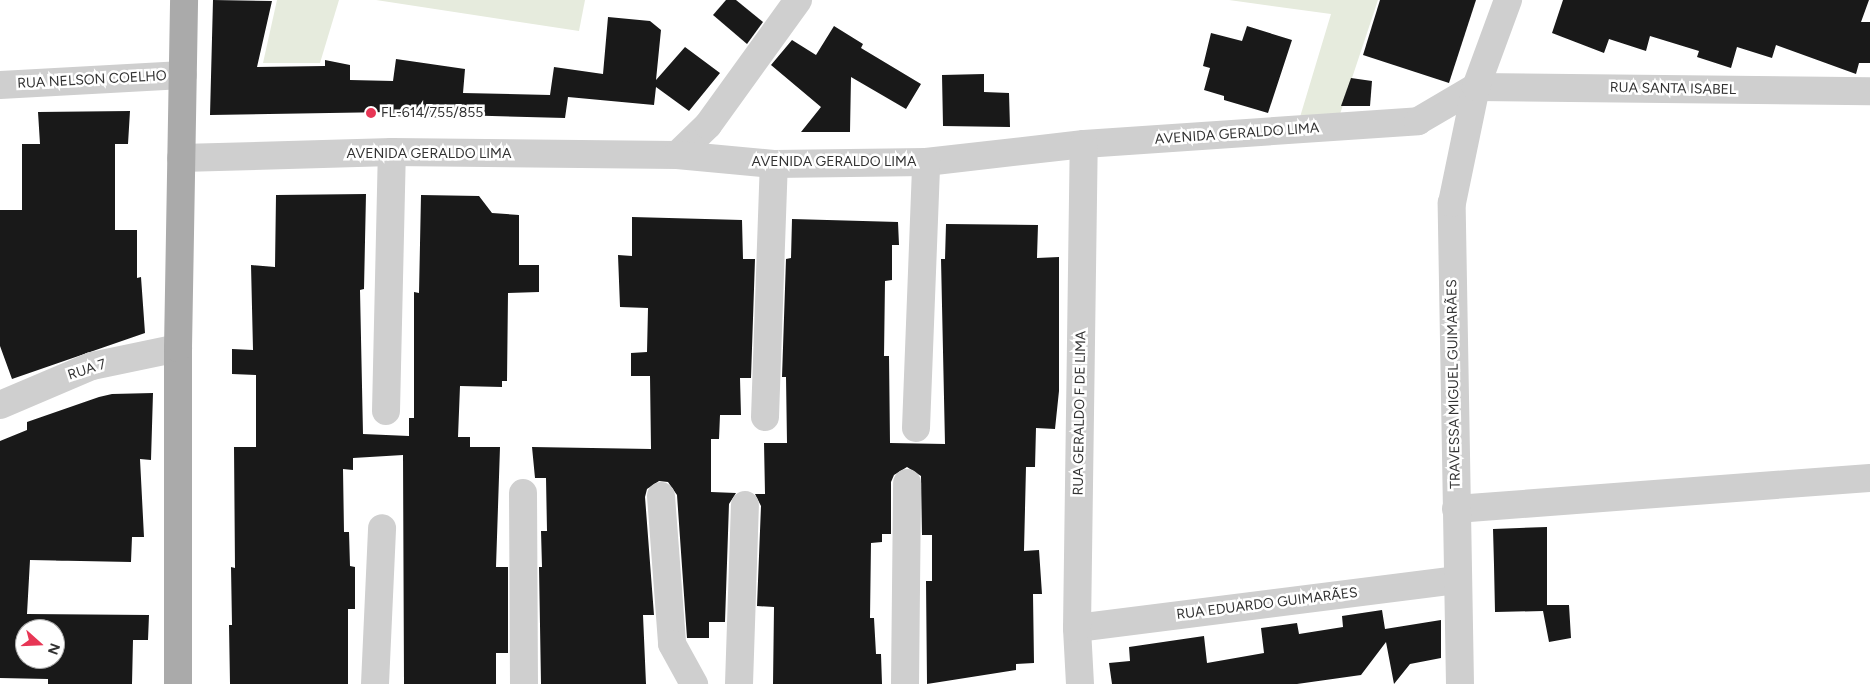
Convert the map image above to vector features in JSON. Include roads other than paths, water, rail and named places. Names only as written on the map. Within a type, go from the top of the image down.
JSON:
[{"type":"main road","points":[[178,684],[178,348],[184,0]]},
{"type":"street","points":[[677,155],[708,125],[798,0]]},
{"type":"street","name":"TRAVESSA MIGUEL GUIMARÃES","points":[[1460,684],[1452,203],[1476,87],[1508,0]]},
{"type":"street","name":"RUA NELSON COELHO","points":[[0,85],[184,75]]},
{"type":"street","name":"AVENIDA GERALDO LIMA","points":[[181,158],[392,152],[677,155],[774,164],[926,162],[1084,144],[1418,121],[1476,87]]},
{"type":"street","name":"RUA SANTA ISABEL","points":[[1476,87],[1870,91]]},
{"type":"street","name":"RUA GERALDO F DE LIMA","points":[[1077,684],[1084,144]]},
{"type":"street","points":[[386,411],[392,152]]},
{"type":"street","points":[[916,428],[926,162]]},
{"type":"street","points":[[765,417],[774,164]]},
{"type":"street","name":"RUA 7","points":[[0,405],[92,366],[178,348]]},
{"type":"street","points":[[1456,509],[1870,478]]},
{"type":"street","points":[[905,684],[906,483]]},
{"type":"street","points":[[522,493],[524,684]]},
{"type":"street","points":[[661,496],[672,644],[694,684]]},
{"type":"street","points":[[739,684],[745,505]]},
{"type":"street","points":[[375,684],[382,528]]},
{"type":"street","name":"RUA EDUARDO GUIMARÃES","points":[[1077,628],[1458,580]]},
{"type":"place","name":"FL-614/755/855","points":[[371,113]]}]
